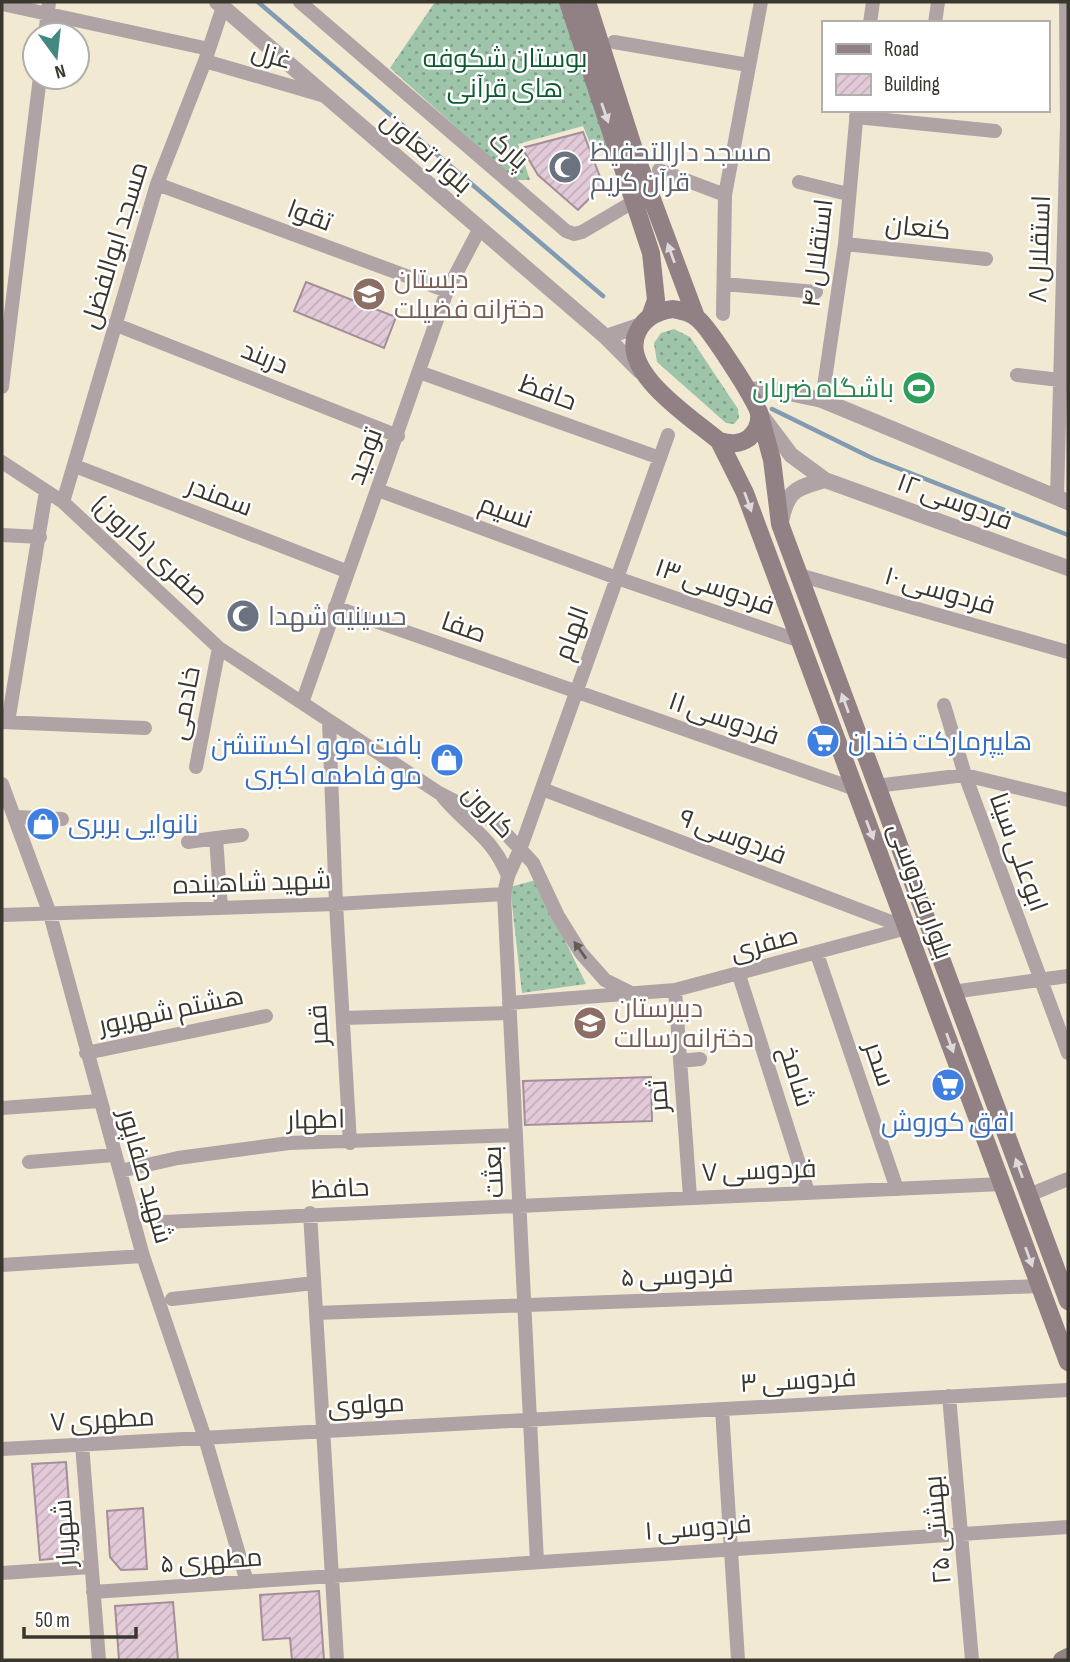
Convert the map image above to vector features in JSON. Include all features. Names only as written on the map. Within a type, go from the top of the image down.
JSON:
[{"type":"main road","points":[[568,2],[651,253],[657,284],[656,300],[633,348],[640,371],[719,441],[730,444],[743,442],[753,435],[759,424],[759,412]]},
{"type":"main road","points":[[587,2],[638,162],[696,317]]},
{"type":"main road","points":[[645,321],[673,309],[696,317]]},
{"type":"main road","name":"بلوار فردوسی","points":[[696,317],[747,390],[759,412],[772,460],[780,524],[1068,1301]]},
{"type":"main road","name":"بلوار فردوسی","points":[[719,441],[745,493],[797,639],[1068,1362]]},
{"type":"main road","points":[[1062,1660],[1068,1657]]},
{"type":"street","name":"پارک","points":[[300,2],[566,231],[573,234],[582,232],[633,202]]},
{"type":"street","points":[[723,314],[725,195],[761,2]]},
{"type":"street","points":[[870,21],[873,2]]},
{"type":"street","points":[[934,21],[938,2]]},
{"type":"street","name":"استقلال ۸","points":[[1063,500],[1062,387],[1068,126],[1066,2]]},
{"type":"street","name":"غزل","points":[[2,4],[48,8],[207,55],[326,96]]},
{"type":"street","name":"مسجد ابوالفضل","points":[[63,502],[157,184],[207,55],[220,4]]},
{"type":"street","name":"بلوار تعاون","points":[[220,4],[606,337],[640,371]]},
{"type":"street","points":[[614,42],[748,65]]},
{"type":"street","points":[[2,387],[38,91]]},
{"type":"street","points":[[857,113],[995,131]]},
{"type":"street","name":"استقلال ۴","points":[[822,400],[845,244],[857,113]]},
{"type":"street","points":[[659,170],[725,195]]},
{"type":"street","points":[[799,182],[848,194]]},
{"type":"street","name":"تقوا","points":[[157,184],[447,291]]},
{"type":"street","name":"توحید","points":[[302,703],[346,571],[398,436],[447,291],[479,230]]},
{"type":"street","name":"کنعان","points":[[845,244],[986,259]]},
{"type":"street","points":[[724,284],[816,292]]},
{"type":"street","points":[[606,337],[645,321]]},
{"type":"street","name":"دربند","points":[[114,324],[398,436]]},
{"type":"street","name":"حافظ","points":[[419,372],[660,458]]},
{"type":"street","points":[[1017,375],[1062,387]]},
{"type":"street","points":[[747,390],[781,390],[822,400],[1063,500]]},
{"type":"street","name":"فردوسی ۱۲","points":[[759,412],[792,455],[825,481],[1068,568]]},
{"type":"street","name":"الهام","points":[[508,876],[521,847],[668,435]]},
{"type":"street","name":"صفری (کارون)","points":[[2,461],[63,502],[219,648],[439,793]]},
{"type":"street","name":"سمندر","points":[[75,466],[346,571]]},
{"type":"street","points":[[780,524],[790,494],[803,486],[825,481]]},
{"type":"street","name":"نسیم","points":[[378,490],[617,578]]},
{"type":"street","points":[[46,491],[40,537],[5,722],[145,728]]},
{"type":"street","points":[[2,535],[40,537]]},
{"type":"street","name":"فردوسی ۱۰","points":[[799,575],[1068,652]]},
{"type":"street","name":"فردوسی ۱۳","points":[[617,578],[797,639]]},
{"type":"street","name":"صفا","points":[[335,607],[576,692]]},
{"type":"street","name":"خادمی","points":[[196,766],[219,648]]},
{"type":"street","name":"فردوسی ۱۱","points":[[576,692],[855,789]]},
{"type":"street","name":"ابوعلی سینا","points":[[944,705],[965,775],[1068,1053]]},
{"type":"street","name":"قمر","points":[[330,722],[335,904],[350,1143]]},
{"type":"street","points":[[876,786],[965,775],[1068,800]]},
{"type":"street","name":"شهید صفاپور","points":[[2,783],[50,914],[143,1256],[205,1438],[247,1582]]},
{"type":"street","name":"فردوسی ۹","points":[[542,789],[907,928]]},
{"type":"street","name":"کارون","points":[[439,793],[483,814],[521,847],[533,863],[581,954],[605,980],[631,993]]},
{"type":"street","name":"کارون","points":[[439,793],[461,819],[490,841],[508,876]]},
{"type":"street","points":[[16,817],[62,819]]},
{"type":"street","points":[[188,842],[242,835]]},
{"type":"street","points":[[216,838],[221,908]]},
{"type":"street","name":"بعثت","points":[[508,876],[504,894],[505,922],[537,1562]]},
{"type":"street","name":"شهید شاهبنده","points":[[2,915],[335,904],[504,894]]},
{"type":"street","name":"صفری","points":[[342,1018],[509,1008],[587,997],[675,990],[907,928]]},
{"type":"street","name":"سحر","points":[[817,954],[897,1189]]},
{"type":"street","points":[[587,997],[598,973]]},
{"type":"street","name":"شامخ","points":[[739,975],[808,1192]]},
{"type":"street","points":[[952,992],[1068,976]]},
{"type":"street","name":"ثمر","points":[[675,990],[690,1197]]},
{"type":"street","name":"هشتم شهریور","points":[[86,1053],[266,1016]]},
{"type":"street","points":[[680,1061],[700,1059]]},
{"type":"street","points":[[2,1108],[99,1101]]},
{"type":"street","name":"اطهار","points":[[120,1171],[226,1150],[289,1143],[350,1143],[516,1135]]},
{"type":"street","points":[[29,1162],[114,1155]]},
{"type":"street","points":[[1028,1195],[1068,1179]]},
{"type":"street","name":"فردوسی ۷","points":[[519,1204],[1002,1184]]},
{"type":"street","name":"حافظ","points":[[164,1222],[519,1204]]},
{"type":"street","points":[[310,1213],[337,1660]]},
{"type":"street","points":[[2,1265],[143,1256]]},
{"type":"street","points":[[172,1299],[314,1283]]},
{"type":"street","name":"فردوسی ۵","points":[[316,1313],[1040,1286]]},
{"type":"street","name":"فردوسی ۳","points":[[530,1420],[1068,1390]]},
{"type":"street","name":"بهشتی ۲۵","points":[[949,1396],[972,1660]]},
{"type":"street","points":[[722,1409],[738,1660]]},
{"type":"street","name":"مولوی","points":[[205,1438],[530,1420]]},
{"type":"street","name":"مطهری ۷","points":[[2,1449],[205,1438]]},
{"type":"street","name":"شهریار","points":[[82,1444],[99,1660]]},
{"type":"street","name":"فردوسی ۱","points":[[332,1576],[1068,1527]]},
{"type":"street","points":[[2,1573],[91,1567]]},
{"type":"street","name":"مطهری ۵","points":[[93,1592],[332,1576]]},
{"type":"green space","name":"بوستان شکوفه های قرآنی","points":[[435,2],[561,2],[606,145],[593,150],[583,126],[518,144],[530,180],[515,180],[390,68]]},
{"type":"green space","points":[[674,329],[690,337],[738,409],[739,418],[734,424],[726,423],[657,362],[654,343],[661,333]]},
{"type":"green space","points":[[536,880],[586,984],[522,993],[510,887]]},
{"type":"building","name":"مسجد دارالتحفیظ قرآن کریم","points":[[583,132],[603,185],[578,210],[538,175],[522,148]]},
{"type":"building","points":[[306,282],[396,317],[384,348],[294,311]]},
{"type":"building","points":[[651,1077],[652,1121],[525,1125],[523,1081]]},
{"type":"building","points":[[66,1462],[73,1557],[40,1560],[32,1464]]},
{"type":"building","points":[[143,1508],[147,1569],[121,1570],[110,1557],[107,1511]]},
{"type":"building","points":[[319,1591],[324,1660],[292,1660],[290,1638],[263,1640],[260,1595]]},
{"type":"building","points":[[173,1602],[178,1660],[119,1660],[115,1606]]},
{"type":"waterway","points":[[258,2],[603,296]]},
{"type":"waterway","points":[[772,409],[872,458],[1068,535]]},
{"type":"place","name":"مسجد دارالتحفیظ قرآن کریم","points":[[565,167]]},
{"type":"place","name":"دبستان دخترانه فضیلت","points":[[369,294]]},
{"type":"place","name":"باشگاه ضربان","points":[[919,388]]},
{"type":"place","name":"حسینیه شهدا","points":[[243,616]]},
{"type":"place","name":"هایپرمارکت خندان","points":[[823,741]]},
{"type":"place","name":"بافت مو و اکستنشن مو فاطمه اکبری","points":[[447,760]]},
{"type":"place","name":"نانوایی بربری","points":[[43,824]]},
{"type":"place","name":"دبیرستان دخترانه رسالت","points":[[590,1023]]},
{"type":"place","name":"افق کوروش","points":[[948,1085]]}]
